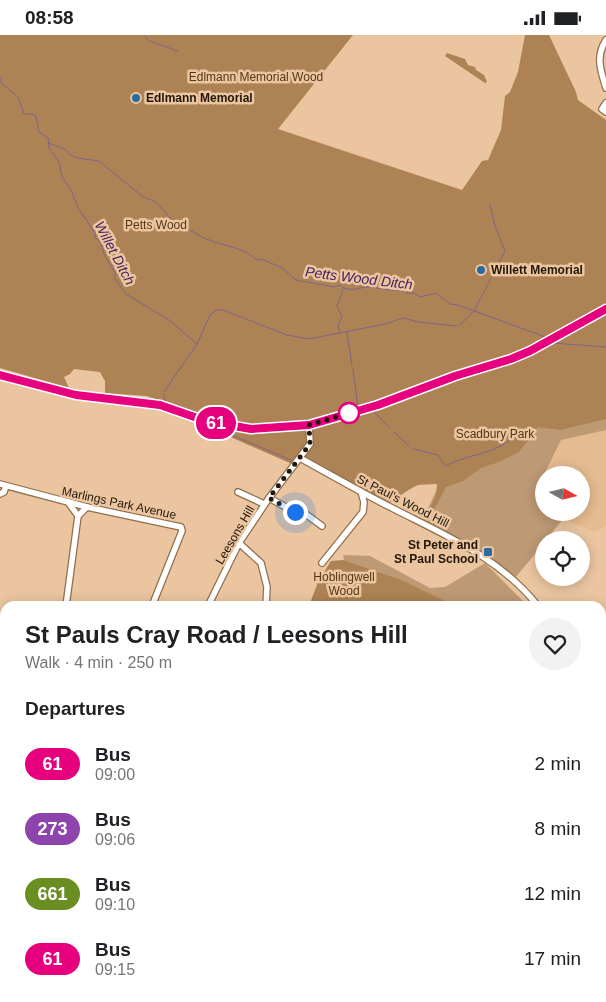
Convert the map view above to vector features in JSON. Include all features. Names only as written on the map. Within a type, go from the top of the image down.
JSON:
[{"type":"main road","points":[[0,375],[76,395],[160,405],[206,421],[251,429],[309,425],[378,405],[455,376],[517,356],[606,309]]},
{"type":"street","points":[[606,40],[599,52],[599,62],[606,88]]},
{"type":"street","points":[[606,103],[602,109],[606,112]]},
{"type":"street","name":"Leesons Hill","points":[[210,601],[239,543],[264,504],[310,444],[309,425]]},
{"type":"street","name":"St Paul's Wood Hill","points":[[300,458],[361,492],[476,551],[510,577],[533,601]]},
{"type":"street","points":[[0,494],[4,492],[3,485]]},
{"type":"street","name":"Marlings Park Avenue","points":[[3,485],[88,507],[181,527],[182,531],[154,601]]},
{"type":"street","points":[[238,492],[264,504]]},
{"type":"street","points":[[322,563],[363,511],[364,502],[361,492]]},
{"type":"street","points":[[269,498],[295,512],[307,515],[322,526]]},
{"type":"street","points":[[68,502],[78,516]]},
{"type":"street","points":[[67,601],[78,516],[88,507]]},
{"type":"street","points":[[239,543],[261,563],[267,587],[266,601]]},
{"type":"shaded area","points":[[606,430],[606,526],[595,532],[568,521],[590,521],[590,466],[549,466],[561,440]]},
{"type":"green space","name":"Petts Wood","points":[[0,35],[353,35],[278,129],[462,190],[482,161],[488,160],[501,130],[505,96],[510,92],[518,72],[525,35],[549,35],[578,100],[606,120],[606,419],[560,430],[538,427],[519,452],[481,468],[463,481],[446,487],[430,517],[426,516],[436,495],[437,484],[416,485],[389,503],[298,457],[292,464],[185,417],[187,411],[147,396],[105,393],[105,381],[100,372],[74,369],[64,377],[69,388],[0,368]]},
{"type":"green space","points":[[447,53],[465,59],[468,65],[475,67],[476,70],[484,75],[487,82],[485,83],[445,56]]},
{"type":"green space","name":"Scadbury Park","points":[[606,311],[606,430],[561,440],[548,466],[535,466],[535,521],[561,521],[553,531],[535,531],[535,554],[515,578],[476,548],[422,521],[445,472],[394,497],[313,442]]},
{"type":"green space","points":[[343,555],[370,556],[430,588],[445,587],[485,563],[523,601],[446,601],[402,580],[344,560]]},
{"type":"green space","name":"Hoblingwell Wood","points":[[344,560],[402,580],[446,601],[311,601],[318,582],[331,561]]},
{"type":"waterway","points":[[145,37],[149,41],[178,51]]},
{"type":"waterway","name":"Willet Ditch","points":[[0,77],[0,82],[18,97],[24,114],[36,116],[39,132],[48,138],[49,148],[59,162],[62,177],[71,190],[78,208],[95,233],[95,238],[100,241],[104,254],[115,273],[115,279],[126,294],[169,320],[197,344]]},
{"type":"waterway","name":"Petts Wood Ditch","points":[[48,143],[65,149],[70,155],[78,158],[99,161],[142,196],[156,202],[175,223],[186,230],[242,251],[257,260],[262,259],[282,268],[296,280],[334,287],[340,285],[347,289],[371,287],[403,291]]},
{"type":"waterway","points":[[460,325],[474,311],[505,251],[495,226],[490,205]]},
{"type":"waterway","points":[[340,333],[338,325],[342,317],[337,306],[343,289]]},
{"type":"waterway","name":"Petts Wood Ditch","points":[[406,293],[414,293],[420,297],[436,293],[450,304],[458,305],[548,338]]},
{"type":"waterway","points":[[164,392],[197,344],[210,315],[217,310],[223,310],[287,335],[309,339],[385,324],[403,318],[418,322],[457,326]]},
{"type":"waterway","points":[[347,332],[352,366]]},
{"type":"waterway","name":"Petts Wood Ditch","points":[[553,343],[606,347]]},
{"type":"waterway","points":[[353,369],[358,407],[364,405]]},
{"type":"waterway","points":[[163,394],[166,402]]},
{"type":"waterway","points":[[372,410],[391,429]]},
{"type":"waterway","points":[[208,425],[293,461]]},
{"type":"waterway","points":[[394,432],[409,446]]},
{"type":"waterway","points":[[413,449],[438,455],[445,466],[495,449],[510,440]]},
{"type":"bus line","name":"61","points":[[0,375],[76,395],[160,405],[206,421],[251,429],[309,425],[378,405],[455,376],[511,359],[530,351],[586,318],[606,309]]},
{"type":"place","name":"Edlmann Memorial","points":[[136,98]]},
{"type":"place","name":"Willett Memorial","points":[[481,270]]},
{"type":"place","name":"St Peter and St Paul School","points":[[488,552]]},
{"type":"route","points":[[295,512],[269,498],[310,444],[309,425],[349,413]]},
{"type":"park label","name":"Edlmann Memorial Wood","points":[[256,77]]}]
